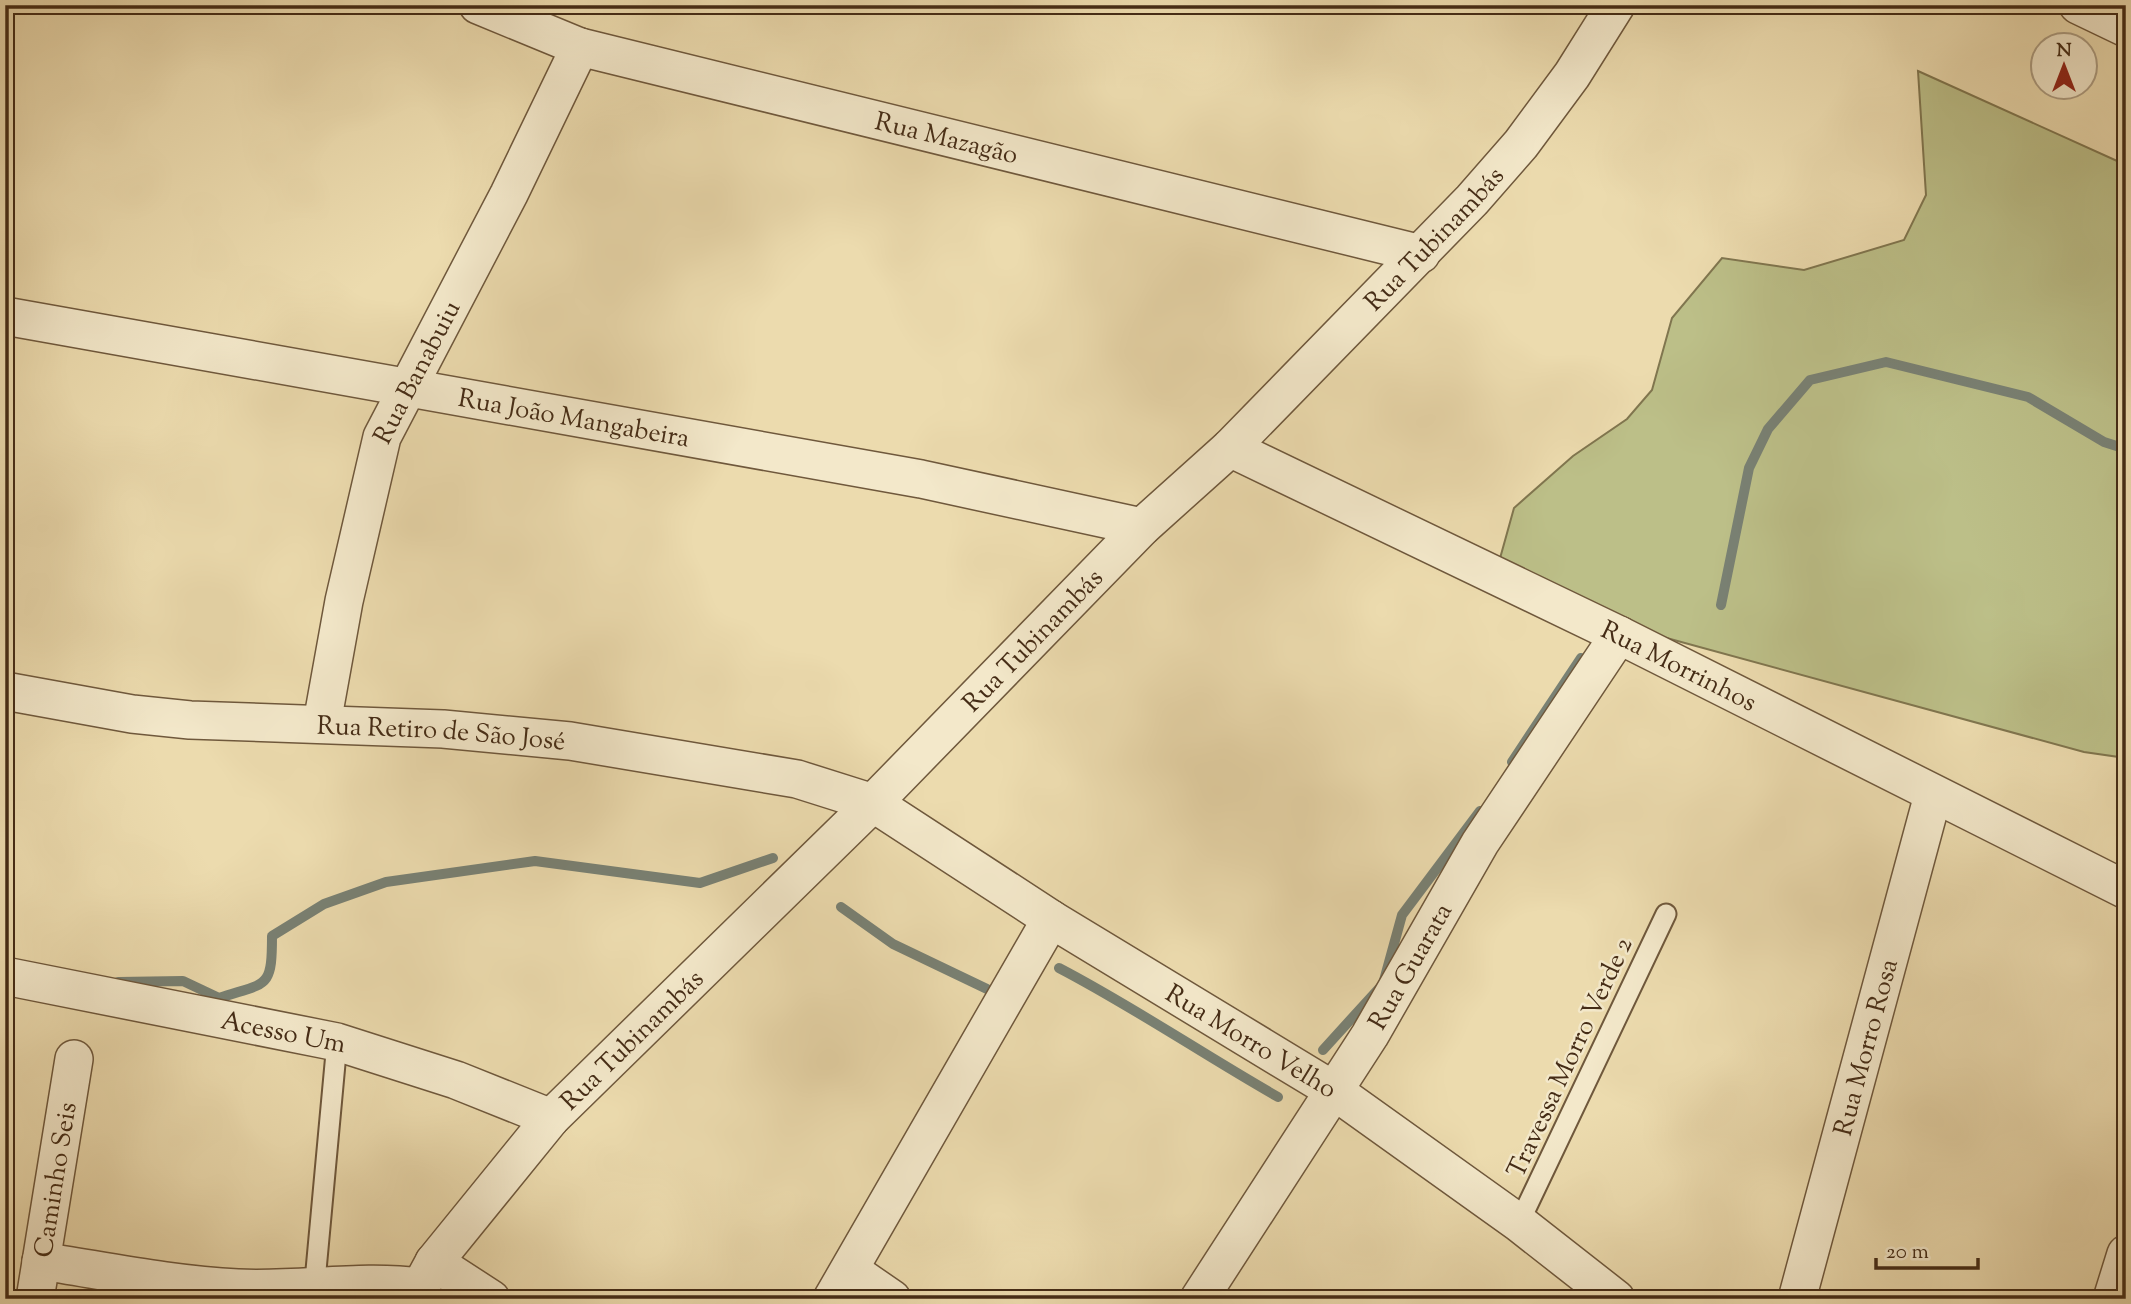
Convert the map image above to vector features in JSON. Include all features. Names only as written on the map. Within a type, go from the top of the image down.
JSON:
[{"type":"street","name":"Rua Mazagão","points":[[478,5],[580,47],[1421,254]]},
{"type":"street","name":"Rua Tubinambás","points":[[423,1283],[551,1118],[873,803],[1142,527],[1230,448],[1421,254],[1521,144],[1572,75],[1616,5]]},
{"type":"street","points":[[2078,5],[2126,28]]},
{"type":"street","name":"Rua Banabuiu","points":[[322,723],[373,464],[382,437],[509,194],[580,47]]},
{"type":"street","name":"Rua João Mangabeira","points":[[5,316],[921,479],[1142,527]]},
{"type":"street","name":"Rua Morrinhos","points":[[1230,448],[1619,635],[2126,890]]},
{"type":"street","name":"Rua Guarata","points":[[1199,1299],[1418,956],[1480,843],[1619,635]]},
{"type":"street","name":"Rua Retiro de São José","points":[[5,691],[190,720],[322,723],[570,741],[797,779],[873,803]]},
{"type":"street","name":"Rua Morro Rosa","points":[[1797,1299],[1934,795]]},
{"type":"street","name":"Rua Morro Velho","points":[[873,803],[1051,919],[1333,1090],[1519,1223],[1576,1287],[1616,1299]]},
{"type":"street","points":[[892,1299],[841,1284],[1051,919]]},
{"type":"street","name":"Acesso Um","points":[[5,976],[337,1042],[456,1080],[551,1118]]},
{"type":"street","name":"Caminho Seis","points":[[35,1299],[74,1059]]},
{"type":"street","points":[[2112,1299],[2126,1254]]},
{"type":"street","points":[[41,1261],[184,1284],[314,1293],[383,1282],[423,1283],[491,1299]]},
{"type":"lane","name":"Travessa Morro Verde 2","points":[[1519,1223],[1665,914]]},
{"type":"lane","points":[[314,1293],[337,1042]]},
{"type":"green space","points":[[1918,71],[2126,165],[2126,758],[2084,752],[1663,637],[1499,562],[1514,508],[1573,456],[1627,419],[1652,390],[1672,318],[1722,258],[1804,270],[1904,240],[1926,195]]},
{"type":"waterway","points":[[1721,605],[1749,468],[1768,429],[1810,380],[1886,362],[2028,397],[2104,442],[2126,449]]},
{"type":"waterway","points":[[1512,762],[1581,658]]},
{"type":"waterway","points":[[1323,1050],[1383,984],[1402,915],[1480,811]]},
{"type":"waterway","points":[[118,982],[183,981],[219,998],[257,986],[268,975],[272,936],[324,904],[386,882],[535,861],[700,883],[773,858]]},
{"type":"waterway","points":[[841,907],[893,944],[987,989]]},
{"type":"waterway","points":[[1059,968],[1278,1097]]}]
